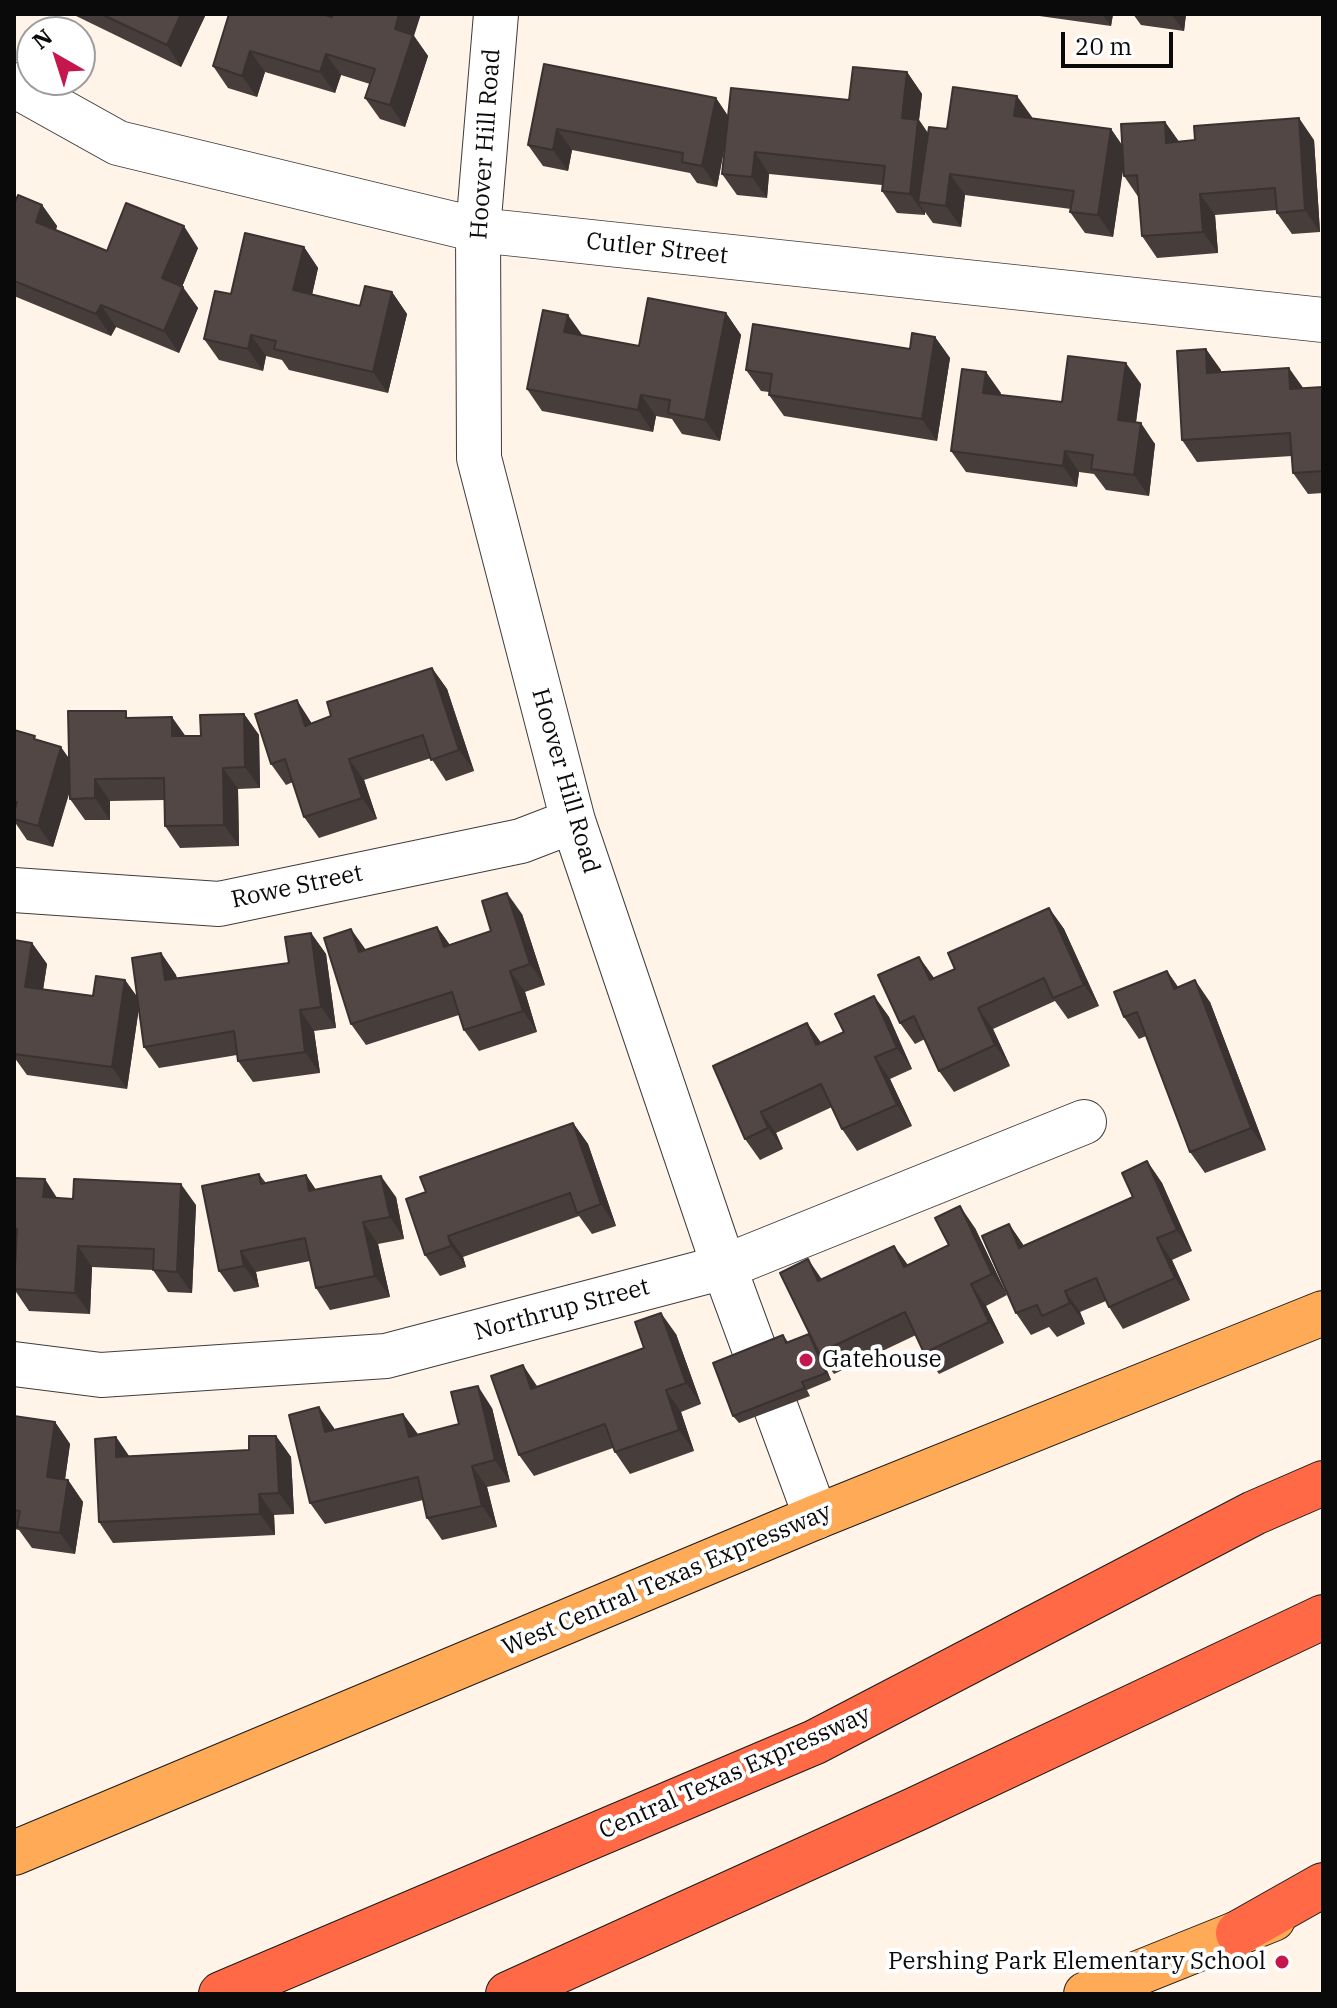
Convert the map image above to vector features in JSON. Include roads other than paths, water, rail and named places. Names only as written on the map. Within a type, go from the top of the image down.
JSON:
[{"type":"highway","name":"Central Texas Expressway","points":[[221,1994],[815,1742],[1254,1513],[1323,1483]]},
{"type":"highway","points":[[508,1994],[916,1809],[1323,1617]]},
{"type":"highway","points":[[1238,1933],[1323,1885]]},
{"type":"main road","name":"West Central Texas Expressway","points":[[14,1853],[816,1517],[1323,1313]]},
{"type":"main road","points":[[1086,1994],[1323,1899]]},
{"type":"street","name":"Hoover Hill Road","points":[[496,14],[478,230],[479,458],[573,821],[724,1267],[816,1517]]},
{"type":"street","name":"Cutler Street","points":[[14,85],[118,143],[478,230],[1323,320]]},
{"type":"street","name":"Rowe Street","points":[[14,890],[219,904],[521,841],[573,821]]},
{"type":"street","name":"Northrup Street","points":[[14,1364],[101,1375],[386,1356],[724,1267],[1084,1122]]},
{"type":"place","name":"Gatehouse","points":[[806,1360]]},
{"type":"place","name":"Pershing Park Elementary School","points":[[1282,1962]]}]
